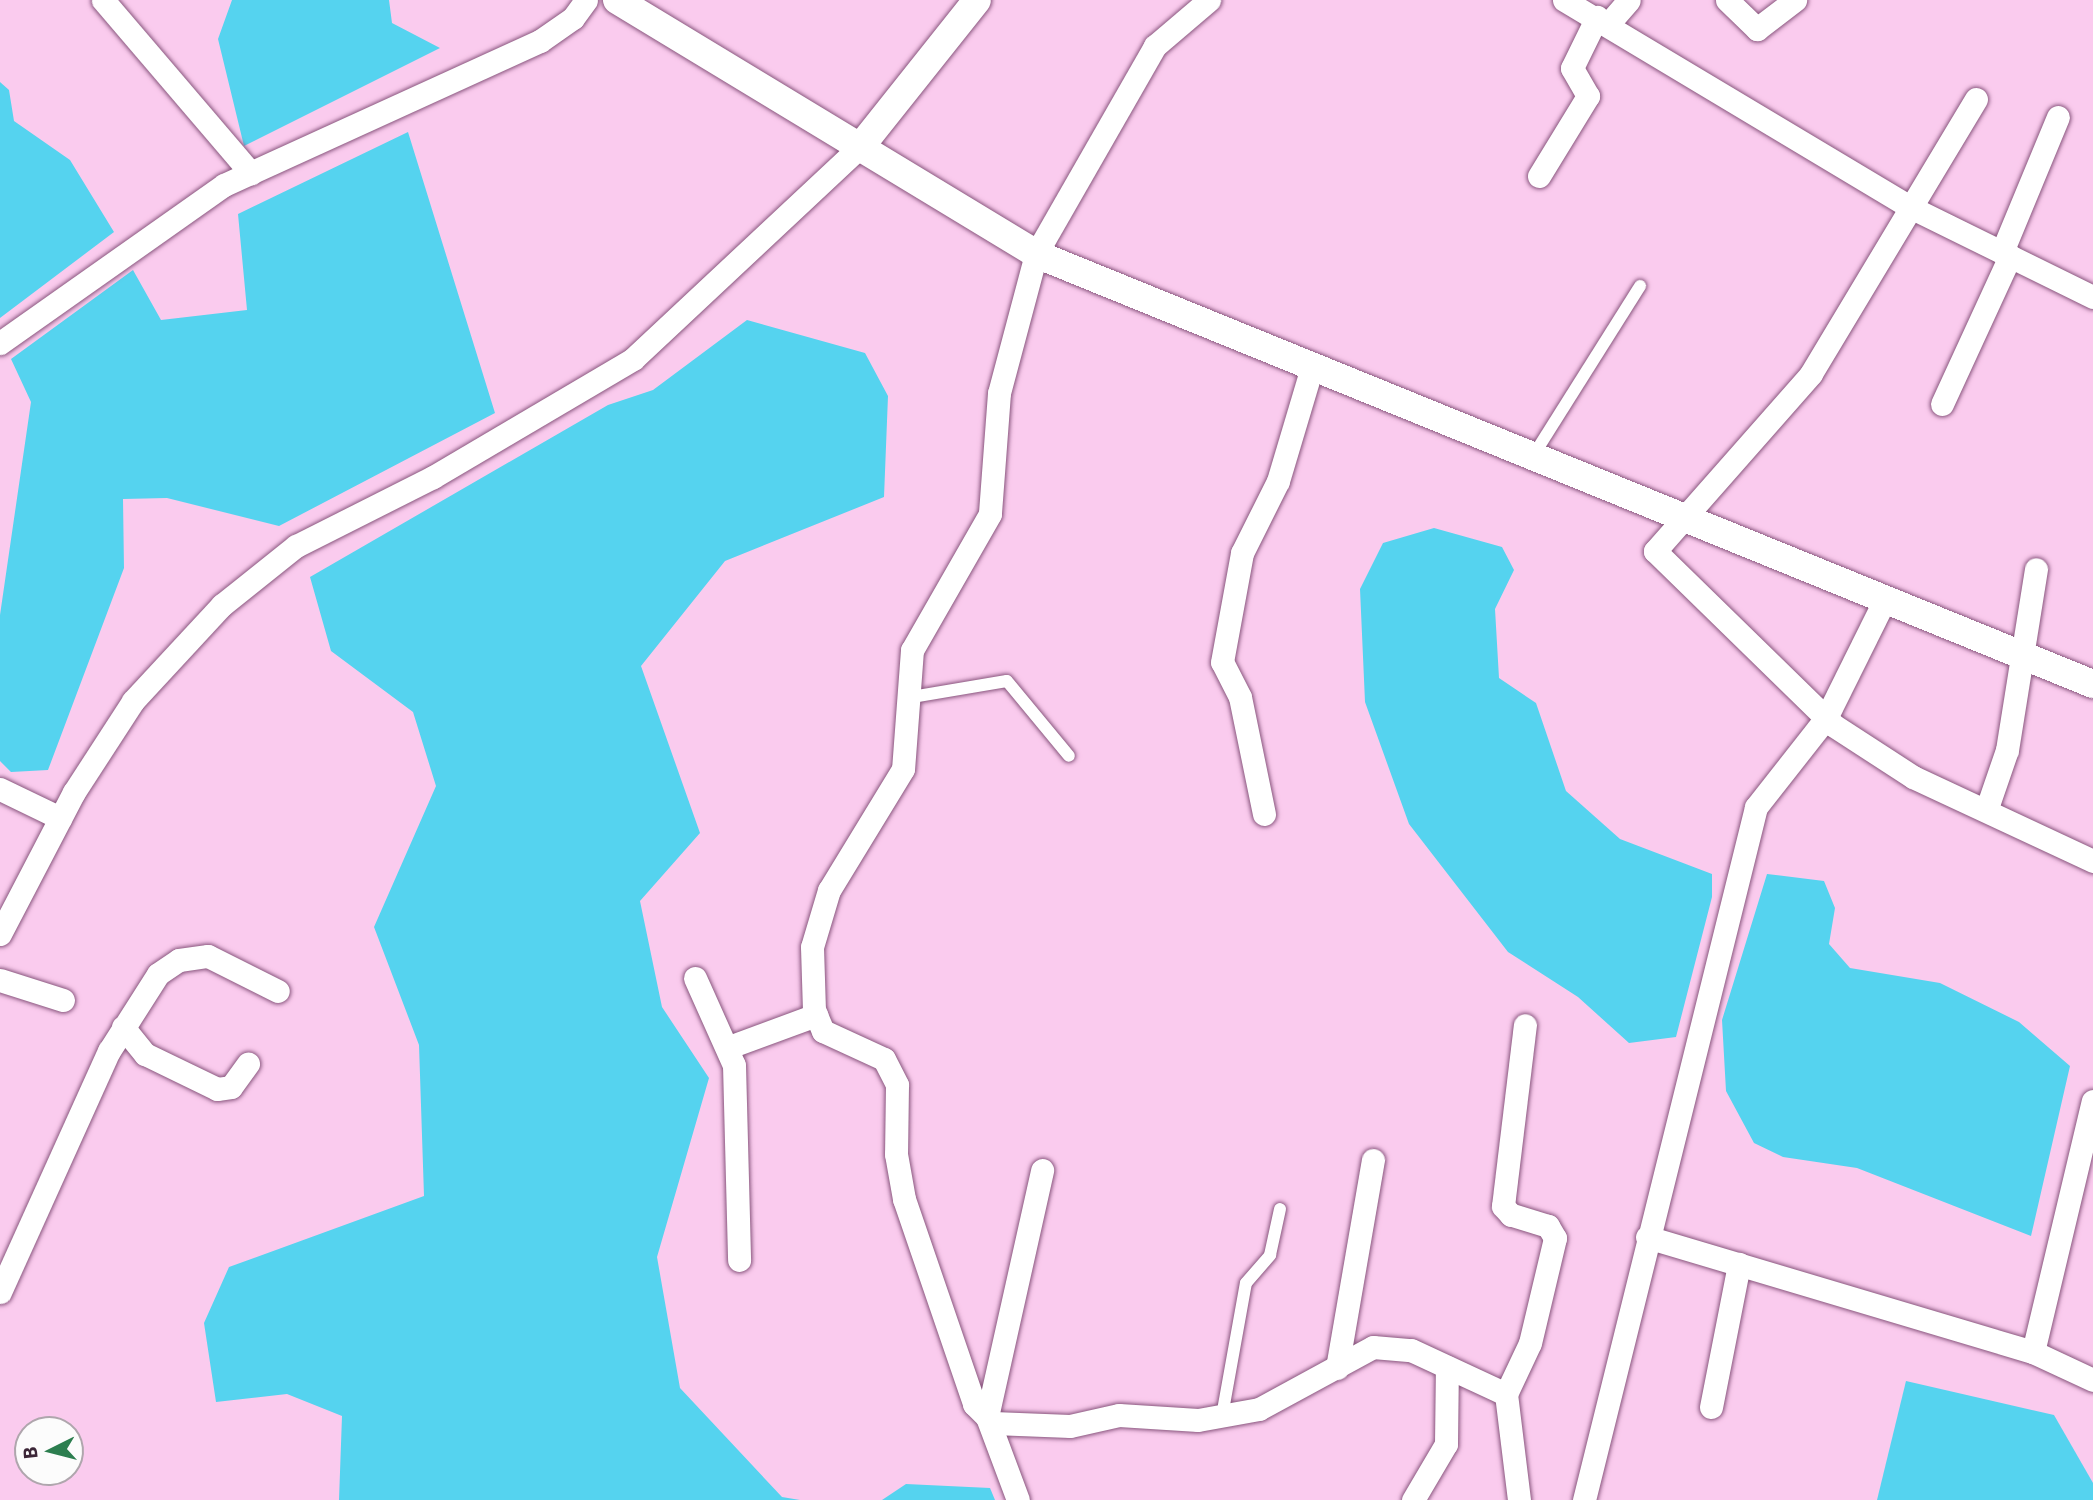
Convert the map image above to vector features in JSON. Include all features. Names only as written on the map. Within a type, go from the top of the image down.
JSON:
[{"type":"street","points":[[103,0],[251,173]]},
{"type":"street","points":[[0,343],[136,241],[251,173],[540,41],[573,18],[586,0]]},
{"type":"street","points":[[617,0],[1036,254],[2093,684]]},
{"type":"street","points":[[0,934],[60,818],[133,701],[222,605],[296,546],[433,477],[634,359],[861,146],[977,0]]},
{"type":"street","points":[[1209,0],[1155,46],[1036,254],[999,393],[990,514],[926,618],[912,650],[906,698],[903,769],[829,890],[812,947],[816,1015],[823,1031],[884,1059],[897,1085],[896,1154],[904,1199],[974,1404],[993,1423],[1070,1426],[1118,1415],[1222,1416],[1259,1409],[1373,1347],[1411,1350],[1506,1394]]},
{"type":"street","points":[[1564,0],[1603,20],[1908,206],[2093,297]]},
{"type":"street","points":[[1539,176],[1588,96],[1572,68],[1603,20],[1629,0]]},
{"type":"street","points":[[1727,0],[1757,29],[1795,0]]},
{"type":"street","points":[[1976,99],[1908,206],[1811,374],[1655,551],[1826,718],[1913,777],[1987,808],[2093,861]]},
{"type":"street","points":[[1942,404],[2006,254],[2058,117]]},
{"type":"street","points":[[1264,814],[1240,697],[1222,662],[1242,552],[1278,481],[1312,366]]},
{"type":"street","points":[[1987,808],[2007,750],[2036,569]]},
{"type":"street","points":[[1584,1500],[1647,1237],[1756,807],[1826,718],[1885,599]]},
{"type":"street","points":[[0,789],[60,818]]},
{"type":"street","points":[[0,1292],[123,1027],[158,974],[191,957],[226,962],[278,991]]},
{"type":"street","points":[[695,978],[729,1047],[739,1260]]},
{"type":"street","points":[[0,980],[63,1000]]},
{"type":"street","points":[[729,1047],[816,1015]]},
{"type":"street","points":[[1519,1500],[1506,1394],[1530,1343],[1555,1238],[1548,1226],[1511,1215],[1503,1206],[1525,1025]]},
{"type":"street","points":[[123,1027],[145,1054],[217,1089],[231,1087],[248,1064]]},
{"type":"street","points":[[2033,1352],[2093,1101]]},
{"type":"street","points":[[1337,1368],[1373,1160]]},
{"type":"street","points":[[1017,1500],[987,1417],[1042,1170]]},
{"type":"street","points":[[1647,1237],[2033,1352],[2093,1380]]},
{"type":"street","points":[[1711,1407],[1739,1264]]},
{"type":"street","points":[[1413,1500],[1446,1444],[1447,1367]]},
{"type":"lane","points":[[1533,456],[1640,286]]},
{"type":"lane","points":[[906,698],[1007,681],[1069,757]]},
{"type":"lane","points":[[1222,1416],[1246,1283],[1270,1255],[1280,1209]]},
{"type":"water","points":[[232,0],[389,0],[392,23],[440,48],[244,146],[218,39]]},
{"type":"water","points":[[0,82],[9,90],[14,121],[70,160],[114,232],[0,318]]},
{"type":"water","points":[[408,132],[495,413],[279,526],[167,498],[123,499],[124,568],[48,770],[11,772],[0,761],[0,615],[31,402],[11,359],[133,270],[161,320],[247,310],[238,214]]},
{"type":"water","points":[[747,320],[865,353],[888,396],[884,497],[725,561],[641,666],[700,833],[640,901],[662,1007],[709,1078],[657,1257],[680,1388],[782,1497],[800,1500],[339,1500],[342,1416],[287,1394],[216,1402],[204,1323],[229,1267],[424,1196],[419,1045],[374,927],[436,786],[413,712],[331,651],[310,577],[608,405],[653,390]]},
{"type":"water","points":[[1434,528],[1502,547],[1514,570],[1495,609],[1499,678],[1536,703],[1566,791],[1620,839],[1712,874],[1712,897],[1676,1037],[1629,1043],[1578,997],[1508,952],[1409,824],[1365,702],[1360,589],[1383,543]]},
{"type":"water","points":[[1767,874],[1824,881],[1835,908],[1829,944],[1850,968],[1940,983],[2019,1022],[2070,1066],[2031,1236],[1857,1168],[1783,1157],[1754,1143],[1726,1091],[1722,1020]]},
{"type":"water","points":[[1906,1381],[2054,1415],[2093,1483],[2093,1500],[1877,1500]]},
{"type":"water","points":[[906,1484],[990,1488],[995,1500],[882,1500]]}]
